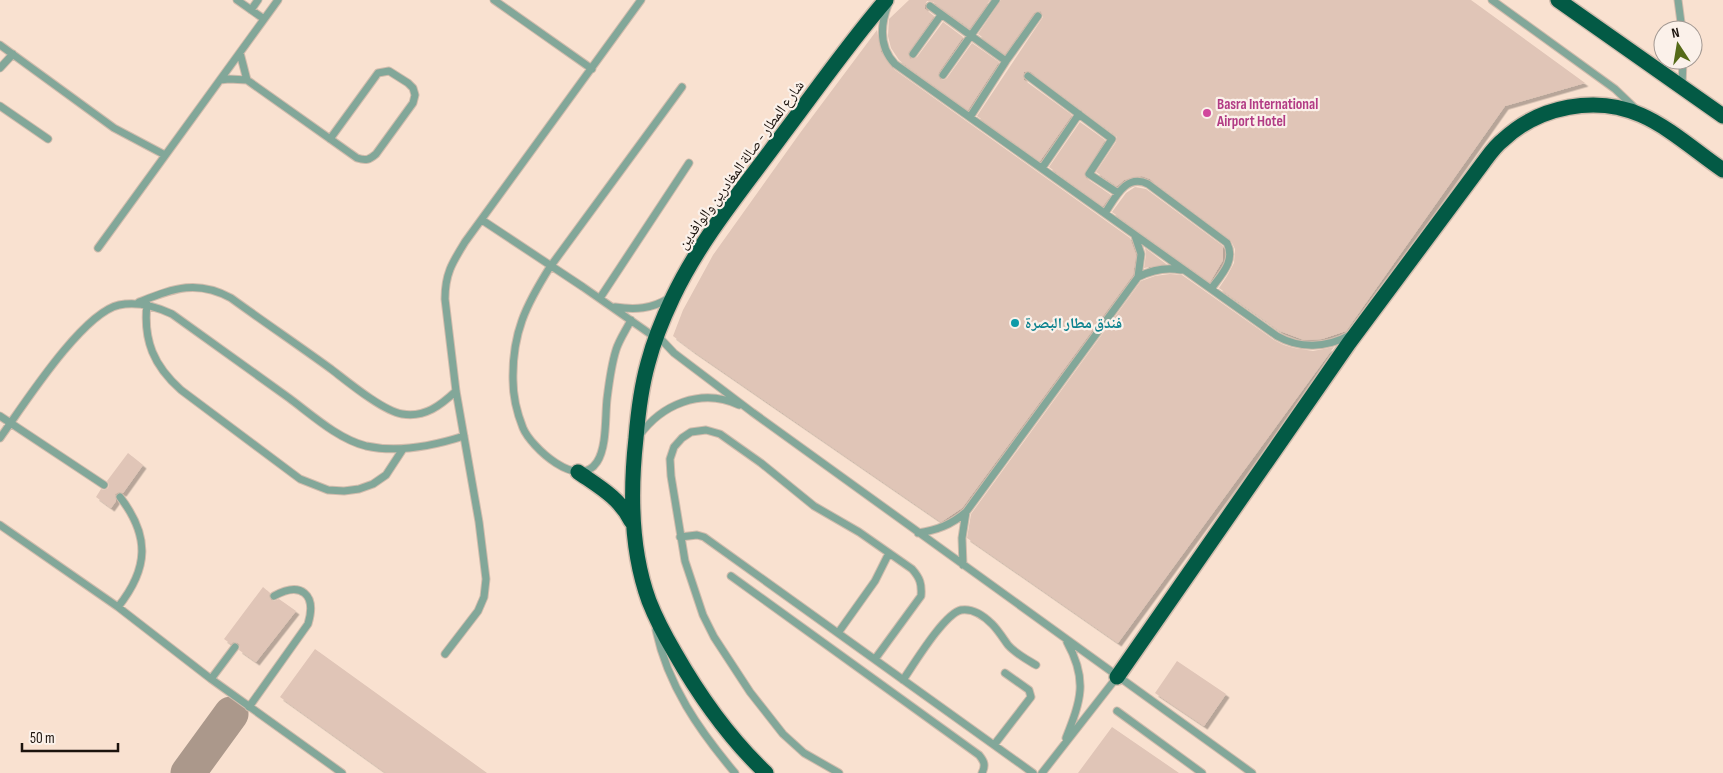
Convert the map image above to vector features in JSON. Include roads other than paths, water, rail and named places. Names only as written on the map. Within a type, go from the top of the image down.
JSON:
[{"type":"highway","name":"شارع المطار - صالة المغادرين والوافدين","points":[[766,773],[720,723],[698,692],[661,628],[649,600],[638,563],[632,517],[635,441],[642,390],[656,336],[674,295],[700,250],[725,212],[851,42],[886,0]]},
{"type":"highway","points":[[1558,0],[1723,116]]},
{"type":"highway","points":[[1116,677],[1360,329],[1483,163],[1503,140],[1527,122],[1556,110],[1586,105],[1614,106],[1640,114],[1657,123],[1723,170]]},
{"type":"highway","points":[[578,472],[606,491],[622,505],[630,520],[636,543]]},
{"type":"lane","points":[[237,0],[264,19]]},
{"type":"lane","points":[[251,10],[258,0]]},
{"type":"lane","points":[[98,248],[278,0]]},
{"type":"lane","points":[[494,0],[592,69]]},
{"type":"lane","points":[[445,654],[478,611],[484,597],[486,579],[482,542],[456,391],[445,299],[448,273],[453,261],[641,0]]},
{"type":"lane","points":[[890,0],[882,25],[883,43],[889,58],[895,64],[1277,336],[1293,344],[1303,346],[1327,344],[1348,337],[1360,329]]},
{"type":"lane","points":[[942,75],[996,0]]},
{"type":"lane","points":[[1492,0],[1615,89],[1640,114]]},
{"type":"lane","points":[[1678,0],[1681,20]]},
{"type":"lane","points":[[930,6],[1006,60]]},
{"type":"lane","points":[[913,54],[941,15]]},
{"type":"lane","points":[[970,117],[1006,60],[1038,16]]},
{"type":"lane","points":[[0,44],[114,128],[165,155]]},
{"type":"lane","points":[[240,53],[247,80]]},
{"type":"lane","points":[[0,68],[13,54]]},
{"type":"lane","points":[[1682,86],[1683,70]]},
{"type":"lane","points":[[220,80],[247,80],[330,139],[357,158],[364,160],[370,159],[376,154],[413,103],[415,95],[413,88],[389,71],[378,73],[330,139]]},
{"type":"lane","points":[[1028,76],[1112,139],[1089,174],[1118,193]]},
{"type":"lane","points":[[631,320],[616,349],[607,399],[603,445],[600,456],[596,464],[588,470],[578,472],[568,470],[555,462],[532,442],[524,429],[514,393],[514,351],[521,320],[550,266],[682,87]]},
{"type":"lane","points":[[0,106],[48,139]]},
{"type":"lane","points":[[1042,168],[1079,114]]},
{"type":"lane","points":[[600,298],[689,163]]},
{"type":"lane","points":[[1105,214],[1120,189],[1131,182],[1143,182],[1227,243],[1230,254],[1229,261],[1211,289]]},
{"type":"lane","points":[[482,220],[656,336],[674,353],[752,412],[1116,677],[1252,773]]},
{"type":"lane","points":[[918,533],[945,527],[966,512],[1138,277],[1141,254],[1135,235]]},
{"type":"lane","points":[[1138,277],[1164,269],[1185,271]]},
{"type":"lane","points":[[134,304],[193,287],[206,287],[219,291],[389,410],[402,414],[417,415],[431,411],[456,391]]},
{"type":"lane","points":[[612,306],[634,309],[644,308],[655,305],[674,295]]},
{"type":"lane","points":[[0,438],[41,379],[95,318],[106,310],[119,305],[134,304],[147,304],[172,314],[316,418],[351,440],[366,446],[403,449],[434,444],[464,436]]},
{"type":"lane","points":[[147,304],[146,317],[149,344],[161,370],[181,390],[300,479],[328,490],[344,491],[359,489],[372,484],[386,475],[403,449]]},
{"type":"lane","points":[[635,441],[649,423],[667,409],[688,401],[710,398],[732,402],[752,412]]},
{"type":"lane","points":[[0,416],[104,485]]},
{"type":"lane","points":[[839,773],[804,753],[783,734],[750,692],[725,655],[703,615],[685,561],[672,485],[670,459],[674,447],[682,438],[691,432],[706,430],[720,434],[761,463],[814,506],[859,532],[912,569],[919,576],[922,586],[921,596],[875,659]]},
{"type":"lane","points":[[118,607],[131,591],[139,572],[142,552],[140,532],[132,513],[120,497]]},
{"type":"lane","points":[[963,565],[962,538],[966,512]]},
{"type":"lane","points":[[0,525],[118,607],[212,679],[342,773]]},
{"type":"lane","points":[[680,537],[697,535],[704,537],[1033,773]]},
{"type":"lane","points":[[838,633],[878,576],[889,553]]},
{"type":"lane","points":[[731,576],[979,754],[985,766],[982,773]]},
{"type":"lane","points":[[249,706],[308,624],[312,613],[312,602],[305,593],[294,590],[284,591],[274,596]]},
{"type":"lane","points":[[649,600],[660,647],[674,687],[707,738],[735,773]]},
{"type":"lane","points":[[903,680],[946,620],[960,610],[978,613],[987,619],[1019,655],[1036,665]]},
{"type":"lane","points":[[1063,747],[1076,712],[1080,692],[1080,678],[1075,657],[1065,639]]},
{"type":"lane","points":[[212,679],[236,647]]},
{"type":"lane","points":[[994,745],[1031,697],[1029,690],[1005,673]]},
{"type":"lane","points":[[1042,773],[1116,677]]},
{"type":"lane","points":[[1117,711],[1202,773]]},
{"type":"place","name":"Basra International Airport Hotel","points":[[1207,113]]},
{"type":"place","name":"فندق مطار البصرة","points":[[1015,323]]}]
